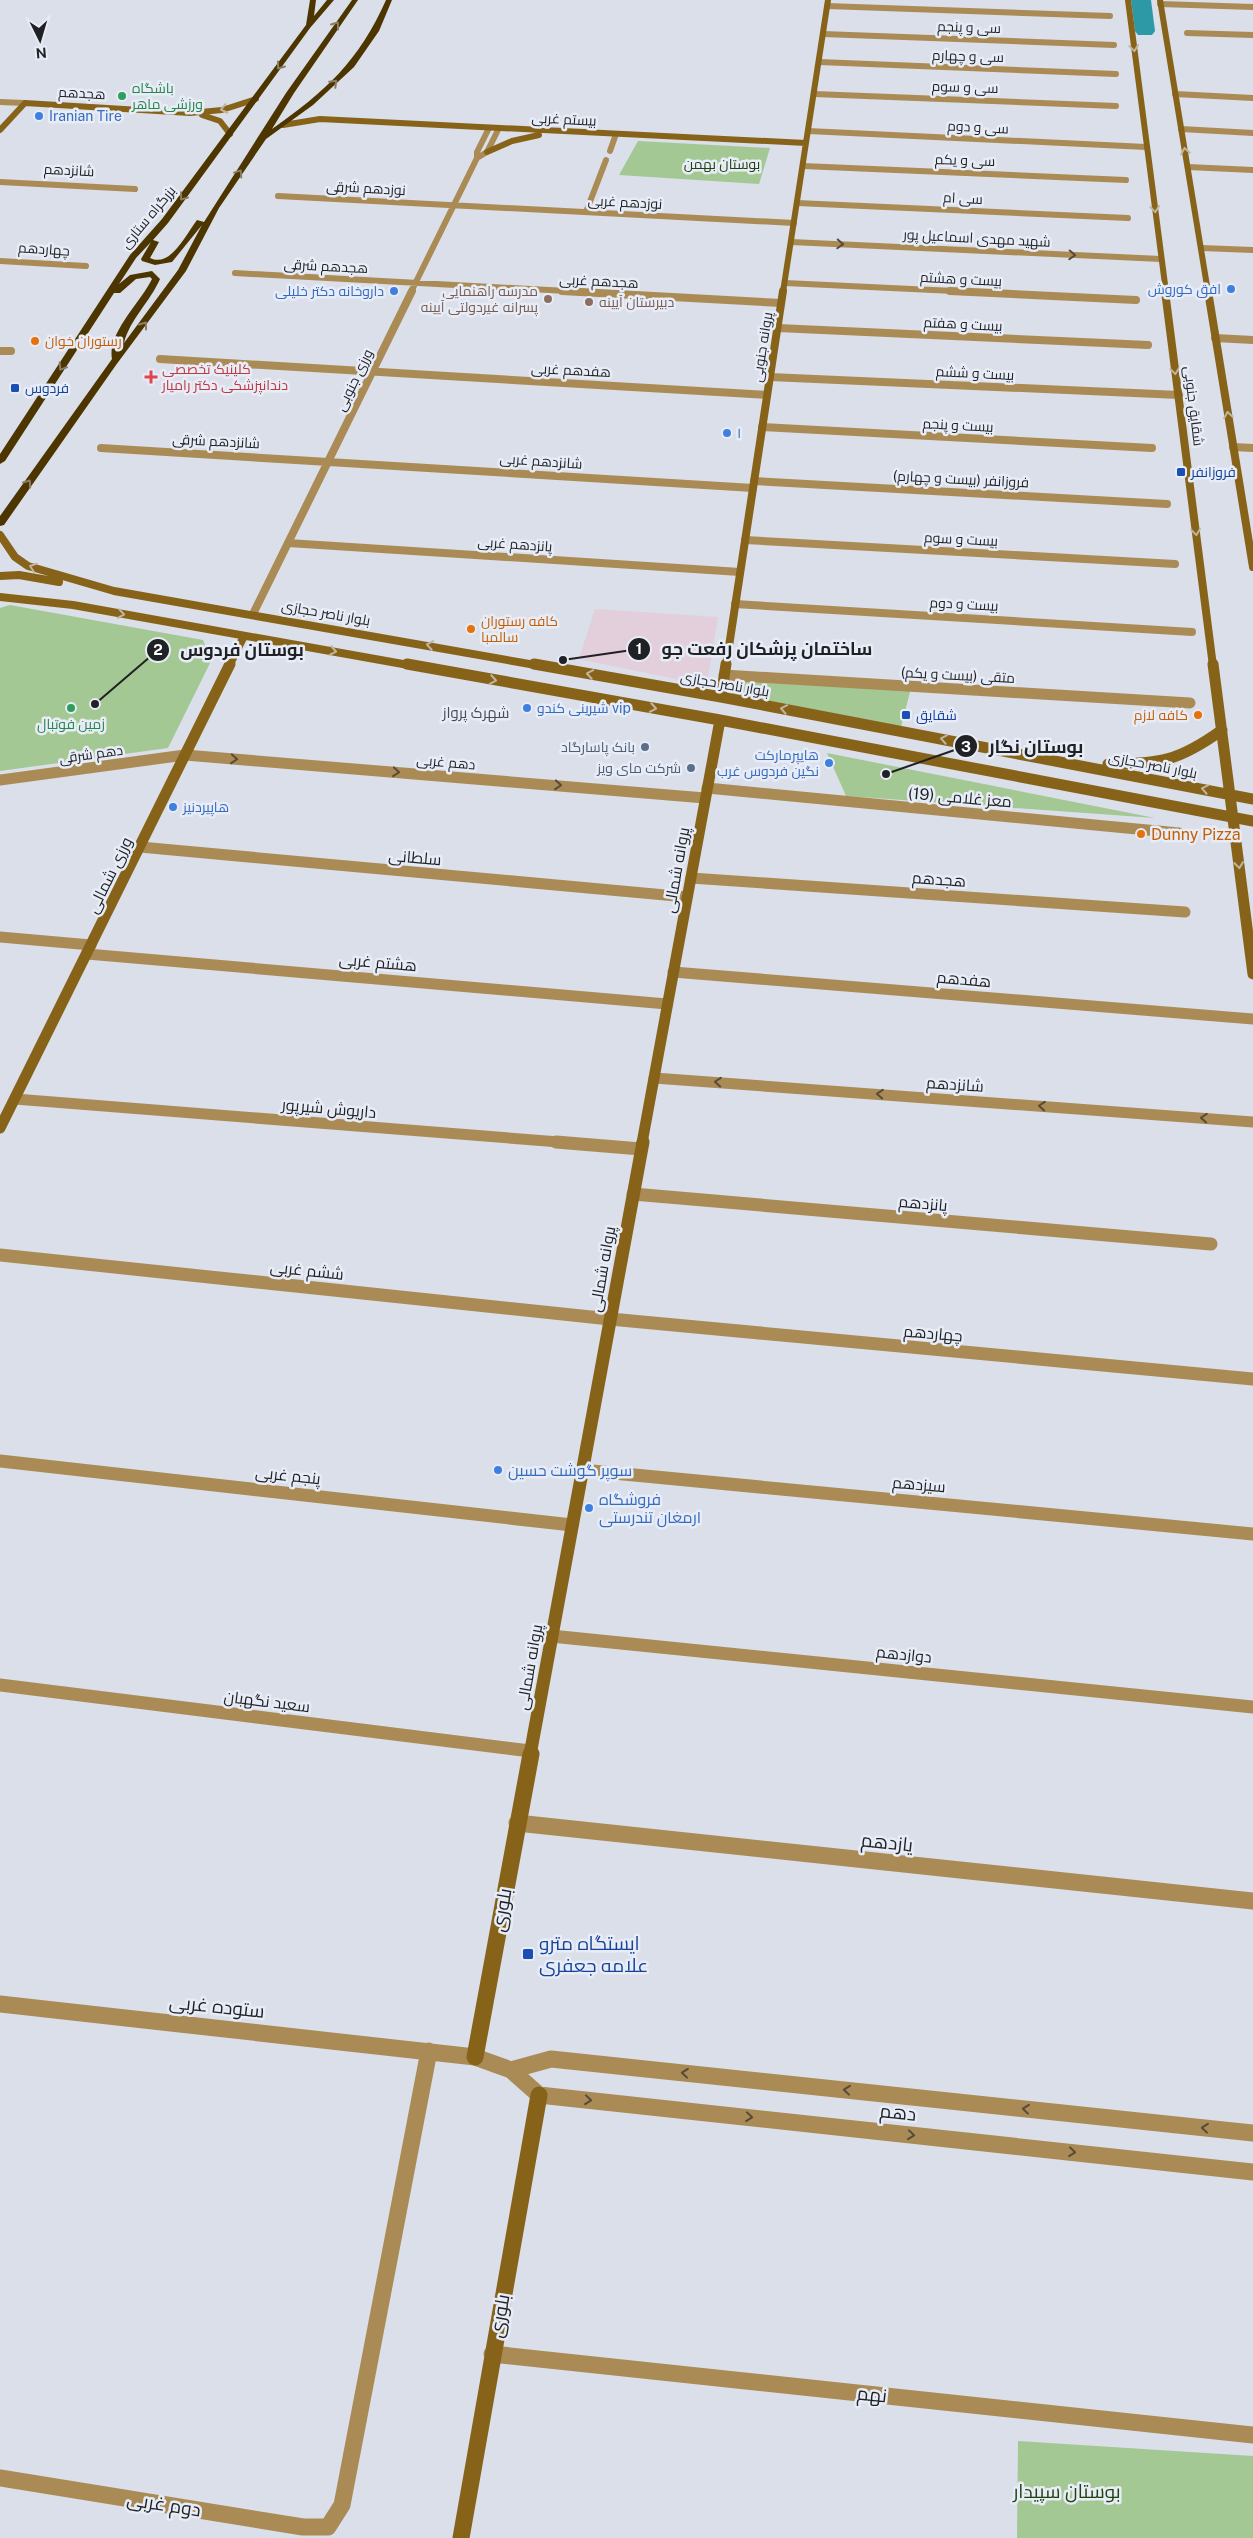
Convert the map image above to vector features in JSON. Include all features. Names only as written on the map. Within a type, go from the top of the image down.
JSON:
[{"type":"highway","points":[[308,27],[313,0]]},
{"type":"highway","name":"بزرگراه ستاری","points":[[0,461],[99,311],[106,295],[133,257],[165,221],[308,27],[331,0]]},
{"type":"highway","points":[[0,523],[113,363],[182,271],[215,208],[262,139],[290,93],[355,0]]},
{"type":"highway","points":[[262,139],[326,91],[349,68],[374,35],[389,0]]},
{"type":"highway","points":[[165,221],[145,259],[148,261],[160,263],[172,259],[205,217],[215,208]]},
{"type":"highway","points":[[99,311],[128,279],[138,275],[155,276],[156,281],[149,294],[123,329],[113,363]]},
{"type":"main road","name":"شقایق جنوبی","points":[[1128,0],[1253,974]]},
{"type":"main road","name":"شقایق جنوبی","points":[[1160,2],[1253,567]]},
{"type":"main road","name":"پروانه جنوبی","points":[[721,697],[828,3]]},
{"type":"main road","name":"هجدهم","points":[[25,103],[190,113],[222,110],[256,99]]},
{"type":"main road","points":[[0,130],[25,103]]},
{"type":"main road","points":[[300,112],[320,119]]},
{"type":"main road","points":[[190,113],[220,121],[230,134]]},
{"type":"main road","points":[[283,125],[320,119]]},
{"type":"main road","name":"بیستم غربی","points":[[320,119],[806,143]]},
{"type":"main road","points":[[487,152],[512,141],[563,131]]},
{"type":"main road","name":"بلوار ناصر حجازی","points":[[0,535],[14,557],[28,566],[114,591],[721,697],[1253,799]]},
{"type":"main road","points":[[0,576],[19,575],[114,591]]},
{"type":"main road","points":[[0,588],[73,605],[720,720],[1253,820]]},
{"type":"main road","points":[[0,597],[73,605]]},
{"type":"main road","name":"ورزی شمالی","points":[[0,1128],[244,636]]},
{"type":"main road","name":"پروانه شمالی","points":[[517,1823],[720,720]]},
{"type":"main road","points":[[1078,764],[1158,764],[1183,757],[1222,730]]},
{"type":"main road","name":"بلوری","points":[[475,2057],[517,1823]]},
{"type":"main road","name":"بلوری","points":[[461,2538],[539,2094]]},
{"type":"street","points":[[1160,2],[1253,7]]},
{"type":"street","points":[[828,3],[1110,16]]},
{"type":"street","points":[[1188,32],[1253,35]]},
{"type":"street","name":"سی و پنجم","points":[[823,34],[1114,45]]},
{"type":"street","name":"سی و چهارم","points":[[819,62],[1116,74]]},
{"type":"street","name":"سی و سوم","points":[[814,94],[1116,106]]},
{"type":"street","points":[[1175,94],[1253,98]]},
{"type":"street","points":[[0,102],[25,103]]},
{"type":"street","name":"ورزی جنوبی","points":[[253,614],[454,206],[477,158],[477,152],[488,128]]},
{"type":"street","points":[[477,158],[487,152],[499,128]]},
{"type":"street","name":"سی و دوم","points":[[809,128],[1145,144]]},
{"type":"street","points":[[1181,129],[1253,132]]},
{"type":"street","points":[[610,151],[616,134]]},
{"type":"street","points":[[586,212],[606,160]]},
{"type":"street","name":"سی و یکم","points":[[803,166],[1126,180]]},
{"type":"street","points":[[1188,167],[1253,170]]},
{"type":"street","name":"شانزدهم","points":[[0,182],[136,189]]},
{"type":"street","name":"نوزدهم شرقی","points":[[278,196],[454,206]]},
{"type":"street","name":"سی ام","points":[[797,203],[1128,218]]},
{"type":"street","name":"نوزدهم غربی","points":[[454,206],[794,223]]},
{"type":"street","name":"شهید مهدی اسماعیل پور","points":[[791,242],[1161,259]]},
{"type":"street","points":[[1201,248],[1253,250]]},
{"type":"street","name":"چهاردهم","points":[[0,261],[86,266]]},
{"type":"street","name":"هجدهم شرقی","points":[[235,273],[416,283]]},
{"type":"street","name":"هجدهم غربی","points":[[416,283],[781,303]]},
{"type":"street","name":"بیست و هشتم","points":[[784,283],[1136,300]]},
{"type":"street","name":"بیست و هفتم","points":[[778,328],[1148,345]]},
{"type":"street","points":[[1216,338],[1253,340]]},
{"type":"street","points":[[0,351],[10,351]]},
{"type":"street","name":"هفدهم غربی","points":[[160,359],[768,394]]},
{"type":"street","name":"بیست و ششم","points":[[770,376],[1179,395]]},
{"type":"street","name":"بیست و پنجم","points":[[762,427],[1152,448]]},
{"type":"street","points":[[1233,447],[1253,448]]},
{"type":"street","name":"شانزدهم شرقی","points":[[101,448],[328,462]]},
{"type":"street","name":"شانزدهم غربی","points":[[328,462],[753,485]]},
{"type":"street","name":"فروزانفر (بیست و چهارم)","points":[[753,485],[1167,504]]},
{"type":"street","name":"بیست و سوم","points":[[745,540],[1176,564]]},
{"type":"street","name":"پانزدهم غربی","points":[[288,543],[740,572]]},
{"type":"street","name":"بیست و دوم","points":[[735,604],[1192,632]]},
{"type":"street","name":"متقی (بیست و یکم)","points":[[724,674],[1190,703]]},
{"type":"street","name":"دهم شرقی","points":[[0,780],[185,755]]},
{"type":"street","name":"دهم غربی","points":[[185,755],[706,793]]},
{"type":"street","name":"معز غلامی (19)","points":[[706,793],[1179,833]]},
{"type":"street","name":"سلطانی","points":[[140,847],[687,897]]},
{"type":"street","name":"هجدهم","points":[[690,878],[1186,912]]},
{"type":"street","name":"هشتم غربی","points":[[0,937],[89,949],[668,1004]]},
{"type":"street","name":"هفدهم","points":[[673,972],[1253,1019]]},
{"type":"street","name":"شانزدهم","points":[[654,1078],[1253,1122]]},
{"type":"street","name":"داریوش شیرپور","points":[[15,1099],[641,1149]]},
{"type":"street","name":"پانزدهم","points":[[633,1194],[1211,1244]]},
{"type":"street","name":"ششم غربی","points":[[0,1255],[610,1319]]},
{"type":"street","name":"چهاردهم","points":[[610,1319],[1253,1379]]},
{"type":"street","name":"پنجم غربی","points":[[0,1461],[572,1525]]},
{"type":"street","name":"سیزدهم","points":[[582,1470],[1253,1534]]},
{"type":"street","name":"دوازدهم","points":[[551,1636],[1253,1707]]},
{"type":"street","name":"سعید نگهبان","points":[[0,1685],[530,1751]]},
{"type":"street","name":"یازدهم","points":[[517,1823],[1253,1901]]},
{"type":"street","name":"ستوده غربی","points":[[0,2004],[429,2051],[475,2057],[511,2070]]},
{"type":"street","name":"دوم غربی","points":[[0,2478],[304,2527],[328,2527],[342,2505],[429,2051]]},
{"type":"street","name":"دهم","points":[[511,2070],[551,2059],[1253,2133]]},
{"type":"street","points":[[511,2070],[539,2094]]},
{"type":"street","name":"دهم","points":[[539,2094],[1253,2172]]},
{"type":"street","name":"نهم","points":[[492,2354],[1253,2435]]},
{"type":"shaded area","points":[[595,609],[718,617],[708,677],[690,682],[579,659]]},
{"type":"green space","name":"بوستان بهمن","points":[[638,141],[770,148],[759,184],[619,175]]},
{"type":"green space","points":[[10,605],[203,640],[211,661],[168,748],[0,771],[0,608]]},
{"type":"green space","points":[[737,676],[911,688],[901,727],[731,698]]},
{"type":"green space","points":[[827,753],[1155,818],[846,796]]},
{"type":"green space","name":"بوستان سپیدار","points":[[1018,2441],[1253,2456],[1253,2538],[1017,2538]]},
{"type":"waterway","points":[[1141,0],[1145,31]]},
{"type":"place","name":"باشگاه ورزشی ماهر","points":[[122,96]]},
{"type":"place","name":"Iranian Tire","points":[[39,116]]},
{"type":"place","name":"افق کوروش","points":[[1231,289]]},
{"type":"place","name":"داروخانه دکتر خلیلی","points":[[394,291]]},
{"type":"place","name":"مدرسه راهنمایی پسرانه غیردولتی آیینه","points":[[548,299]]},
{"type":"place","name":"دبیرستان آیینه","points":[[589,302]]},
{"type":"place","name":"رستوران خوان","points":[[35,341]]},
{"type":"place","name":"کلینیک تخصصی دندانپزشکی دکتر رامیار","points":[[151,377]]},
{"type":"place","name":"فردوس","points":[[15,388]]},
{"type":"place","name":"۱","points":[[727,433]]},
{"type":"place","name":"فروزانفر","points":[[1181,472]]},
{"type":"place","name":"کافه رستوران سالمبا","points":[[471,629]]},
{"type":"place","name":"ساختمان پزشكان رفعت جو","points":[[563,660]]},
{"type":"place","name":"بوستان فردوس","points":[[95,704]]},
{"type":"place","name":"زمین فوتبال","points":[[71,708]]},
{"type":"place","name":"شیرینی کندو vip","points":[[527,708]]},
{"type":"place","name":"شقایق","points":[[906,715]]},
{"type":"place","name":"کافه لازم","points":[[1198,715]]},
{"type":"place","name":"بانک پاسارگاد","points":[[645,747]]},
{"type":"place","name":"هایپرمارکت نگین فردوس غرب","points":[[829,763]]},
{"type":"place","name":"شرکت مای ویز","points":[[691,768]]},
{"type":"place","name":"بوستان نگار","points":[[886,774]]},
{"type":"place","name":"هاپیردنیز","points":[[173,807]]},
{"type":"place","name":"Dunny Pizza","points":[[1141,834]]},
{"type":"place","name":"سوپر گوشت حسین","points":[[498,1470]]},
{"type":"place","name":"فروشگاه ارمغان تندرستی","points":[[589,1508]]},
{"type":"place","name":"ایستگاه مترو علامه جعفری","points":[[528,1954]]},
{"type":"district","name":"شهرک پرواز","points":[[476,713]]}]
